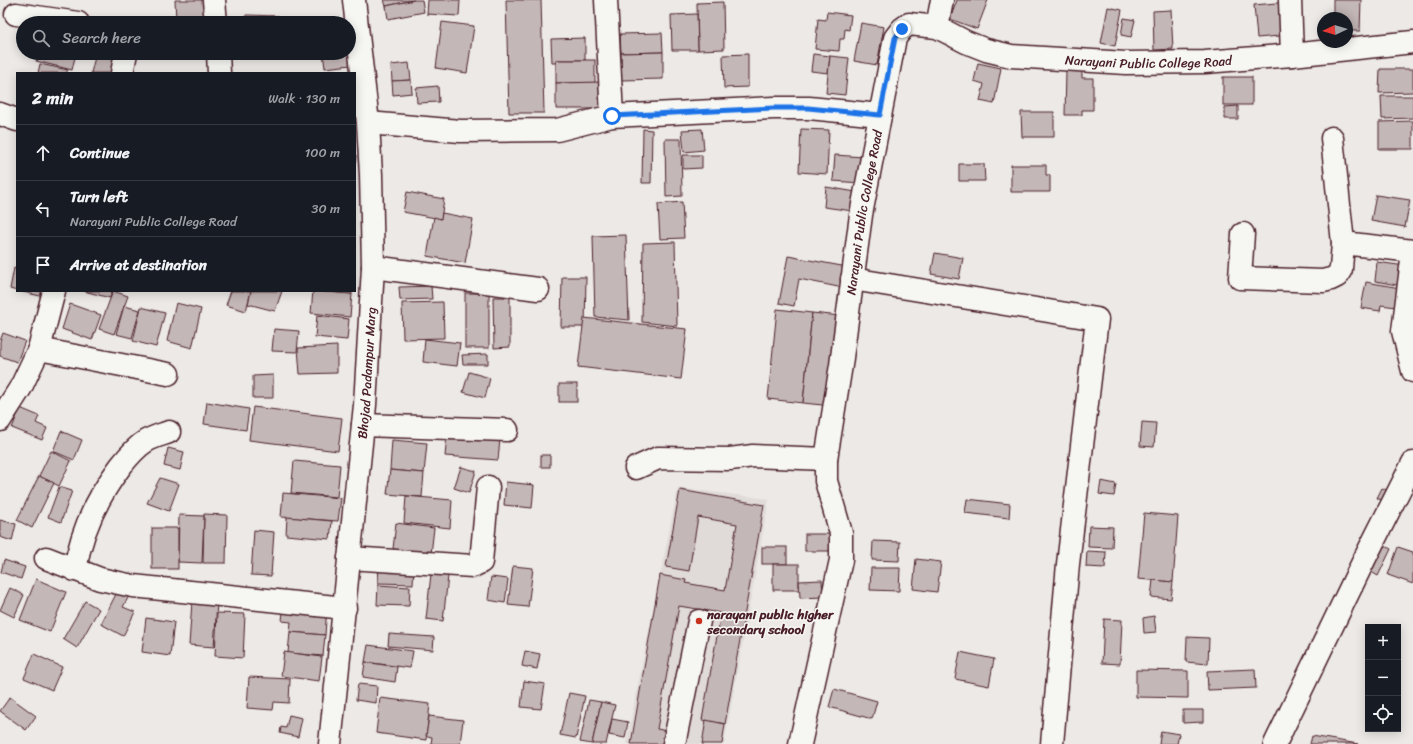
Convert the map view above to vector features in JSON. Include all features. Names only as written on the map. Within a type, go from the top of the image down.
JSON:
[{"type":"street","points":[[214,0],[215,16]]},
{"type":"street","name":"Bhojad Padampur Marg","points":[[354,0],[356,16]]},
{"type":"street","points":[[606,0],[612,116]]},
{"type":"street","points":[[937,27],[942,0]]},
{"type":"street","points":[[1290,0],[1292,55]]},
{"type":"street","points":[[16,14],[30,16]]},
{"type":"street","name":"Bhojad Padampur Marg","points":[[330,744],[363,425],[373,267],[368,123],[356,18]]},
{"type":"street","name":"Narayani Public College Road","points":[[800,744],[841,560],[841,533],[826,481],[826,459],[861,215],[895,38],[902,29],[909,24],[937,27],[966,42],[986,50],[1011,56],[1126,63],[1206,62],[1292,55],[1413,42]]},
{"type":"street","points":[[122,72],[125,60]]},
{"type":"street","points":[[218,60],[219,72]]},
{"type":"street","points":[[368,123],[460,131],[557,130],[612,116],[774,108],[808,108],[880,115]]},
{"type":"street","points":[[0,114],[16,120]]},
{"type":"street","points":[[1242,234],[1240,278],[1323,281],[1337,276],[1341,270],[1343,243],[1332,138]]},
{"type":"street","points":[[1343,243],[1413,252],[1403,331],[1413,371]]},
{"type":"street","points":[[373,267],[538,290]]},
{"type":"street","points":[[852,279],[1097,319],[1068,564],[1052,744]]},
{"type":"street","points":[[0,420],[21,386],[39,349],[54,292]]},
{"type":"street","points":[[39,349],[168,374]]},
{"type":"street","points":[[363,425],[506,430]]},
{"type":"street","points":[[74,570],[78,548],[94,508],[107,485],[129,456],[145,441],[169,432]]},
{"type":"street","points":[[636,468],[658,458],[730,459],[752,456],[826,459]]},
{"type":"street","points":[[1275,744],[1361,565],[1413,463]]},
{"type":"street","points":[[349,558],[473,566],[481,562],[488,487]]},
{"type":"street","points":[[46,558],[100,579],[133,586],[345,608]]},
{"type":"street","points":[[674,744],[699,621]]},
{"type":"shaded area","name":"narayani public higher secondary school","points":[[678,488],[769,499],[724,744],[626,744]]},
{"type":"building","points":[[175,0],[203,0],[204,16],[176,16]]},
{"type":"building","points":[[384,0],[414,0],[386,6]]},
{"type":"building","points":[[414,0],[422,0],[424,12],[388,19],[386,6]]},
{"type":"building","points":[[428,0],[460,0],[459,16],[427,14]]},
{"type":"building","points":[[506,0],[541,0],[544,113],[509,113]]},
{"type":"building","points":[[957,0],[988,0],[977,29],[950,19]]},
{"type":"building","points":[[1333,0],[1361,0],[1360,31],[1353,31],[1353,12],[1333,12]]},
{"type":"building","points":[[723,2],[724,49],[698,50],[697,3]]},
{"type":"building","points":[[1288,2],[1291,35],[1257,38],[1254,5]]},
{"type":"building","points":[[1108,7],[1122,10],[1115,46],[1101,43]]},
{"type":"building","points":[[1171,10],[1173,49],[1154,50],[1153,11]]},
{"type":"building","points":[[827,12],[851,15],[849,30],[845,29],[844,39],[840,39],[839,51],[815,49],[818,19],[826,20]]},
{"type":"building","points":[[697,14],[698,50],[672,50],[671,15]]},
{"type":"building","points":[[246,15],[279,16],[246,16]]},
{"type":"building","points":[[1124,18],[1135,20],[1131,37],[1121,35]]},
{"type":"building","points":[[442,22],[474,26],[467,73],[436,68]]},
{"type":"building","points":[[861,23],[884,27],[877,65],[854,61]]},
{"type":"building","points":[[662,33],[663,52],[621,53],[620,34]]},
{"type":"building","points":[[585,38],[585,60],[556,60],[556,63],[552,63],[551,39]]},
{"type":"building","points":[[663,52],[663,79],[621,80],[621,53]]},
{"type":"building","points":[[748,54],[748,87],[724,88],[723,55]]},
{"type":"building","points":[[813,54],[830,56],[828,73],[811,71]]},
{"type":"building","points":[[830,56],[849,58],[845,95],[826,93]]},
{"type":"building","points":[[36,60],[74,60],[72,70]]},
{"type":"building","points":[[94,60],[117,60],[114,72],[91,72]]},
{"type":"building","points":[[324,60],[350,60],[351,65],[325,68]]},
{"type":"building","points":[[556,60],[595,60],[595,83],[556,83]]},
{"type":"building","points":[[409,63],[411,80],[392,81],[391,65]]},
{"type":"building","points":[[978,63],[1001,68],[994,104],[980,101],[984,84],[974,81]]},
{"type":"building","points":[[40,64],[68,70],[67,72],[38,72]]},
{"type":"building","points":[[1380,69],[1413,69],[1413,92],[1379,93]]},
{"type":"building","points":[[1066,71],[1082,71],[1082,78],[1093,78],[1093,110],[1082,110],[1082,115],[1065,115]]},
{"type":"building","points":[[1223,77],[1252,77],[1252,105],[1223,105]]},
{"type":"building","points":[[411,80],[412,93],[393,95],[392,81]]},
{"type":"building","points":[[602,82],[602,109],[556,109],[556,83]]},
{"type":"building","points":[[438,86],[439,102],[417,103],[416,88]]},
{"type":"building","points":[[1381,96],[1413,96],[1413,118],[1382,119]]},
{"type":"building","points":[[1238,106],[1238,119],[1225,119],[1225,107]]},
{"type":"building","points":[[1021,112],[1054,112],[1054,137],[1022,137]]},
{"type":"building","points":[[1413,121],[1413,149],[1379,149],[1379,122]]},
{"type":"building","points":[[643,129],[652,130],[651,183],[642,183]]},
{"type":"building","points":[[702,129],[704,150],[684,152],[682,130]]},
{"type":"building","points":[[801,129],[829,130],[827,174],[799,172]]},
{"type":"building","points":[[665,139],[681,139],[682,196],[666,197]]},
{"type":"building","points":[[683,155],[702,155],[702,168],[683,169]]},
{"type":"building","points":[[835,155],[863,157],[861,183],[833,181]]},
{"type":"building","points":[[959,164],[984,164],[985,181],[959,181]]},
{"type":"building","points":[[1011,165],[1046,165],[1046,175],[1050,175],[1050,192],[1011,192]]},
{"type":"building","points":[[826,187],[856,192],[853,211],[824,207]]},
{"type":"building","points":[[407,192],[444,199],[441,219],[403,212]]},
{"type":"building","points":[[1376,195],[1410,200],[1405,227],[1371,221]]},
{"type":"building","points":[[682,202],[684,238],[660,239],[658,204]]},
{"type":"building","points":[[442,213],[473,219],[465,263],[427,256],[434,217],[441,219]]},
{"type":"building","points":[[626,235],[629,320],[595,317],[593,236]]},
{"type":"building","points":[[675,242],[677,326],[642,322],[643,243]]},
{"type":"building","points":[[935,253],[963,258],[959,279],[931,274]]},
{"type":"building","points":[[788,256],[847,267],[843,288],[799,279],[794,306],[779,303]]},
{"type":"building","points":[[1377,262],[1405,266],[1402,286],[1375,281]]},
{"type":"building","points":[[14,268],[16,269],[16,291],[10,289]]},
{"type":"building","points":[[562,277],[586,277],[585,327],[561,327]]},
{"type":"building","points":[[1366,282],[1400,288],[1396,307],[1381,305],[1380,311],[1361,308]]},
{"type":"building","points":[[431,286],[432,299],[400,300],[399,287]]},
{"type":"building","points":[[23,292],[45,292],[44,297]]},
{"type":"building","points":[[88,292],[112,292],[110,298]]},
{"type":"building","points":[[113,292],[128,296],[114,334],[99,329]]},
{"type":"building","points":[[231,292],[251,292],[246,311],[226,305]]},
{"type":"building","points":[[251,292],[282,292],[275,311],[248,304]]},
{"type":"building","points":[[313,292],[352,294],[350,317],[311,313]]},
{"type":"building","points":[[331,292],[352,292],[352,294]]},
{"type":"building","points":[[465,293],[489,293],[489,348],[465,348]]},
{"type":"building","points":[[493,297],[510,297],[510,347],[494,348]]},
{"type":"building","points":[[443,302],[444,338],[403,339],[402,303]]},
{"type":"building","points":[[176,303],[201,309],[192,348],[167,341]]},
{"type":"building","points":[[70,304],[101,315],[92,340],[62,329]]},
{"type":"building","points":[[124,306],[140,310],[132,338],[116,334]]},
{"type":"building","points":[[141,307],[165,313],[156,347],[133,341]]},
{"type":"building","points":[[777,309],[812,313],[803,403],[768,399]]},
{"type":"building","points":[[812,313],[841,316],[832,406],[803,403]]},
{"type":"building","points":[[317,315],[349,319],[347,340],[315,337]]},
{"type":"building","points":[[584,318],[687,329],[681,379],[578,367]]},
{"type":"building","points":[[274,329],[299,331],[297,352],[272,351]]},
{"type":"building","points":[[3,333],[25,341],[17,362],[0,356],[0,341]]},
{"type":"building","points":[[425,339],[460,343],[457,366],[423,362]]},
{"type":"building","points":[[337,346],[337,373],[300,374],[298,348]]},
{"type":"building","points":[[488,354],[488,364],[463,364],[462,355]]},
{"type":"building","points":[[469,372],[490,378],[485,398],[463,392]]},
{"type":"building","points":[[273,375],[273,398],[253,398],[253,376]]},
{"type":"building","points":[[559,384],[577,384],[577,402],[559,402]]},
{"type":"building","points":[[207,402],[249,409],[246,430],[204,424]]},
{"type":"building","points":[[253,407],[342,418],[338,451],[249,440]]},
{"type":"building","points":[[20,408],[39,416],[36,423],[47,428],[42,440],[12,428]]},
{"type":"building","points":[[1142,422],[1156,423],[1154,447],[1140,446]]},
{"type":"building","points":[[61,431],[82,440],[74,460],[53,451]]},
{"type":"building","points":[[447,435],[500,439],[498,460],[445,456]]},
{"type":"building","points":[[392,440],[427,443],[424,473],[390,470]]},
{"type":"building","points":[[168,448],[184,452],[180,470],[164,466]]},
{"type":"building","points":[[51,451],[71,461],[59,486],[39,476]]},
{"type":"building","points":[[541,455],[550,455],[550,467],[541,467]]},
{"type":"building","points":[[294,461],[340,465],[337,497],[291,493]]},
{"type":"building","points":[[461,467],[476,471],[469,493],[454,488]]},
{"type":"building","points":[[390,470],[424,473],[422,497],[387,494]]},
{"type":"building","points":[[39,476],[54,483],[32,528],[17,520]]},
{"type":"building","points":[[160,478],[179,484],[169,511],[147,503]]},
{"type":"building","points":[[1101,481],[1116,484],[1114,496],[1099,494]]},
{"type":"building","points":[[506,482],[534,485],[532,508],[504,505]]},
{"type":"building","points":[[59,487],[72,491],[61,522],[48,517]]},
{"type":"building","points":[[1382,488],[1389,491],[1383,501],[1377,498]]},
{"type":"building","points":[[680,490],[764,505],[725,724],[702,720],[721,613],[679,606],[657,729],[667,731],[665,744],[631,744],[660,575],[686,580],[685,583],[725,590],[737,524],[698,517],[689,571],[666,567]]},
{"type":"building","points":[[283,493],[341,498],[338,521],[281,517]]},
{"type":"building","points":[[406,496],[452,500],[450,528],[404,523]]},
{"type":"building","points":[[967,499],[1010,504],[1009,518],[965,513]]},
{"type":"building","points":[[1144,513],[1178,516],[1173,582],[1138,579]]},
{"type":"building","points":[[204,514],[227,515],[226,563],[203,563]]},
{"type":"building","points":[[179,515],[204,516],[202,563],[178,562]]},
{"type":"building","points":[[287,517],[332,521],[330,539],[286,535]]},
{"type":"building","points":[[0,520],[16,524],[12,541],[0,537]]},
{"type":"building","points":[[396,523],[434,528],[431,554],[393,549]]},
{"type":"building","points":[[1089,526],[1113,527],[1112,548],[1088,547]]},
{"type":"building","points":[[152,528],[178,528],[178,569],[152,569]]},
{"type":"building","points":[[254,530],[274,532],[271,576],[251,575]]},
{"type":"building","points":[[805,534],[832,534],[832,551],[805,551]]},
{"type":"building","points":[[873,541],[900,542],[899,561],[872,560]]},
{"type":"building","points":[[1380,544],[1391,549],[1378,576],[1368,570]]},
{"type":"building","points":[[762,547],[787,547],[787,564],[762,564]]},
{"type":"building","points":[[1398,547],[1413,552],[1413,584],[1388,575]]},
{"type":"building","points":[[1087,551],[1106,552],[1105,568],[1086,567]]},
{"type":"building","points":[[916,559],[941,562],[937,592],[913,589]]},
{"type":"building","points":[[4,560],[25,567],[21,579],[1,572]]},
{"type":"building","points":[[379,564],[414,566],[413,584],[378,583]]},
{"type":"building","points":[[773,564],[799,564],[799,590],[773,590]]},
{"type":"building","points":[[432,565],[449,567],[443,621],[426,619]]},
{"type":"building","points":[[513,566],[533,568],[528,607],[508,605]]},
{"type":"building","points":[[871,568],[900,568],[899,591],[870,590]]},
{"type":"building","points":[[491,577],[508,579],[505,603],[488,600]]},
{"type":"building","points":[[36,579],[66,592],[50,632],[20,620]]},
{"type":"building","points":[[822,580],[823,597],[800,598],[799,581]]},
{"type":"building","points":[[1153,580],[1173,582],[1171,599],[1151,597]]},
{"type":"building","points":[[378,585],[410,587],[409,606],[377,605]]},
{"type":"building","points":[[10,588],[24,595],[14,617],[0,610]]},
{"type":"building","points":[[118,590],[129,596],[123,607],[135,612],[123,636],[101,624]]},
{"type":"building","points":[[85,601],[99,609],[77,648],[63,639]]},
{"type":"building","points":[[192,601],[217,603],[214,647],[189,645]]},
{"type":"building","points":[[284,602],[327,606],[325,635],[290,632],[291,622],[282,621]]},
{"type":"building","points":[[217,613],[245,614],[243,658],[215,656]]},
{"type":"building","points":[[1154,616],[1156,632],[1144,633],[1143,618]]},
{"type":"building","points":[[146,618],[174,622],[170,656],[142,652]]},
{"type":"building","points":[[1104,619],[1122,620],[1120,664],[1102,663]]},
{"type":"building","points":[[290,632],[325,635],[323,656],[288,653]]},
{"type":"building","points":[[389,634],[434,637],[433,650],[388,646]]},
{"type":"building","points":[[1187,637],[1209,638],[1208,664],[1186,662]]},
{"type":"building","points":[[368,645],[413,651],[410,668],[365,662]]},
{"type":"building","points":[[525,651],[540,654],[537,669],[522,666]]},
{"type":"building","points":[[284,652],[322,657],[319,681],[281,676]]},
{"type":"building","points":[[960,652],[994,659],[989,686],[955,679]]},
{"type":"building","points":[[34,654],[62,667],[52,690],[24,678]]},
{"type":"building","points":[[365,662],[397,667],[395,682],[363,677]]},
{"type":"building","points":[[1255,669],[1256,688],[1208,690],[1207,671]]},
{"type":"building","points":[[1136,670],[1188,671],[1188,698],[1136,697]]},
{"type":"building","points":[[249,677],[290,679],[289,703],[274,702],[273,710],[247,708]]},
{"type":"building","points":[[524,681],[545,684],[541,709],[521,707]]},
{"type":"building","points":[[358,684],[377,686],[376,703],[356,700]]},
{"type":"building","points":[[834,689],[877,701],[872,719],[829,707]]},
{"type":"building","points":[[569,693],[585,696],[576,738],[560,735]]},
{"type":"building","points":[[10,697],[36,716],[26,730],[0,711]]},
{"type":"building","points":[[380,698],[430,704],[426,740],[376,733]]},
{"type":"building","points":[[589,700],[601,702],[592,744],[580,742]]},
{"type":"building","points":[[601,702],[615,705],[606,744],[592,744]]},
{"type":"building","points":[[1183,710],[1203,710],[1203,722],[1183,723]]},
{"type":"building","points":[[289,715],[302,718],[298,737],[280,733],[281,727],[286,728]]},
{"type":"building","points":[[429,716],[463,720],[460,744],[431,744],[432,737],[426,736]]},
{"type":"building","points":[[612,719],[628,722],[625,738],[609,735]]},
{"type":"building","points":[[706,720],[725,724],[722,744],[702,744]]},
{"type":"building","points":[[1161,731],[1179,734],[1177,744],[1159,744]]},
{"type":"building","points":[[1312,736],[1358,744],[1310,744]]},
{"type":"place","name":"narayani public higher secondary school","points":[[699,621]]},
{"type":"route","points":[[612,116],[774,108],[808,108],[880,115],[895,38],[902,29]]}]
